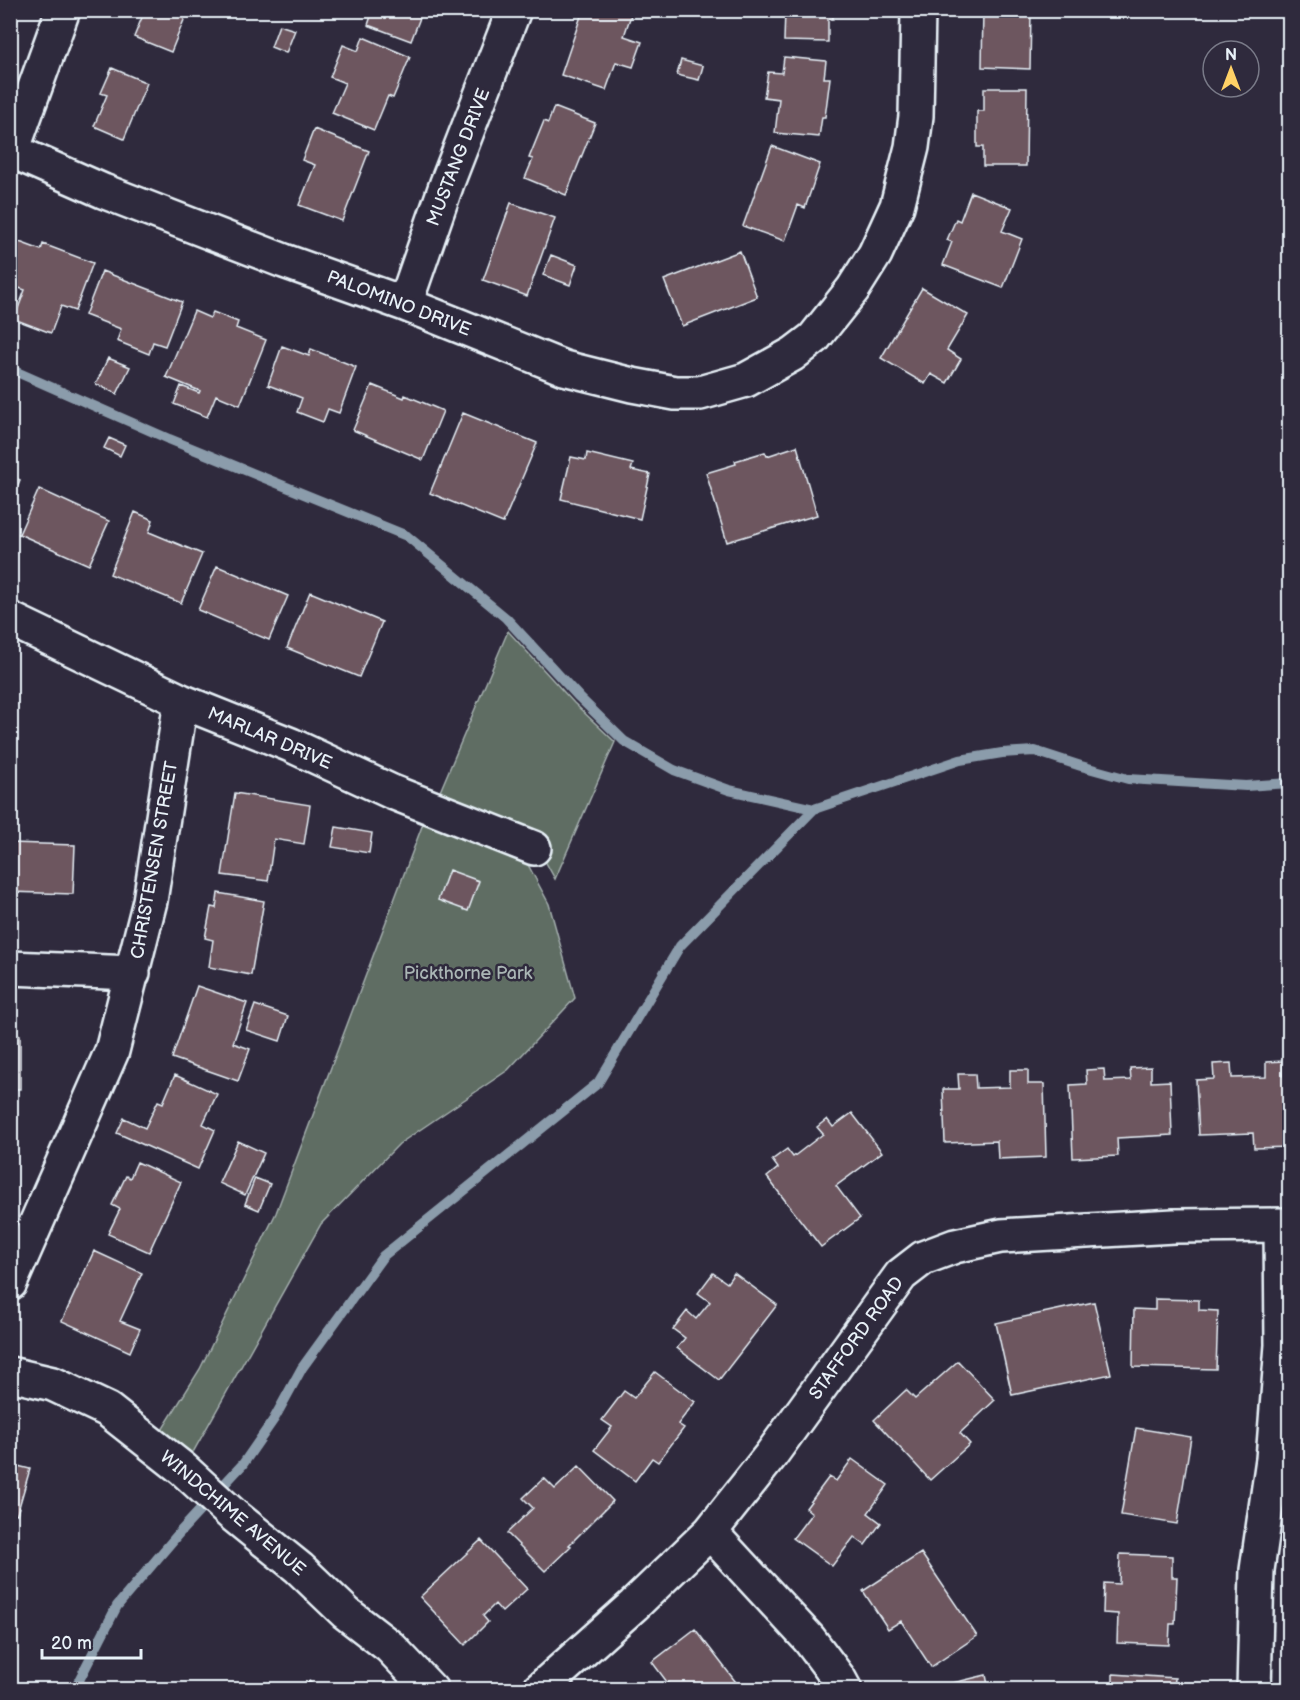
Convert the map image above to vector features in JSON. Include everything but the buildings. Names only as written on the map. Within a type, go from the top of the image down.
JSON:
[{"type":"street","points":[[11,151],[63,10]]},
{"type":"street","name":"MUSTANG DRIVE","points":[[405,304],[447,183],[514,10]]},
{"type":"street","name":"PALOMINO DRIVE","points":[[11,151],[103,191],[284,261],[405,304],[564,368],[675,393],[700,393],[746,380],[793,354],[814,338],[853,290],[875,254],[897,206],[912,147],[916,116],[918,10]]},
{"type":"street","name":"MARLAR DRIVE","points":[[10,619],[181,701],[291,746],[392,792],[534,848]]},
{"type":"street","name":"CHRISTENSEN STREET","points":[[10,1283],[112,1051],[150,901],[181,701]]},
{"type":"street","points":[[10,968],[133,974]]},
{"type":"street","name":"STAFFORD ROAD","points":[[539,1689],[634,1605],[710,1532],[771,1455],[901,1275],[923,1258],[955,1246],[1001,1236],[1174,1226],[1285,1226]]},
{"type":"street","points":[[1254,1689],[1257,1570],[1274,1459],[1282,1345],[1285,1226]]},
{"type":"street","name":"WINDCHIME AVENUE","points":[[10,1374],[53,1384],[108,1410],[183,1469],[232,1514],[299,1568],[346,1613],[390,1647],[431,1689]]},
{"type":"street","points":[[710,1532],[809,1639],[845,1689]]},
{"type":"green space","points":[[508,631],[574,703],[615,742],[555,879],[533,839],[436,801]]},
{"type":"green space","name":"Pickthorne Park","points":[[424,821],[526,861],[549,904],[575,998],[508,1070],[399,1144],[321,1224],[192,1454],[162,1430],[200,1369],[276,1213]]},
{"type":"waterway","points":[[10,369],[169,439],[407,536],[506,618],[579,697],[624,741],[674,770],[729,790],[814,809]]},
{"type":"waterway","points":[[74,1690],[117,1606],[180,1532],[243,1464],[274,1419],[302,1368],[383,1256],[598,1083],[680,946],[814,809],[960,760],[1002,753],[1035,751],[1128,779],[1246,786],[1290,783]]}]
